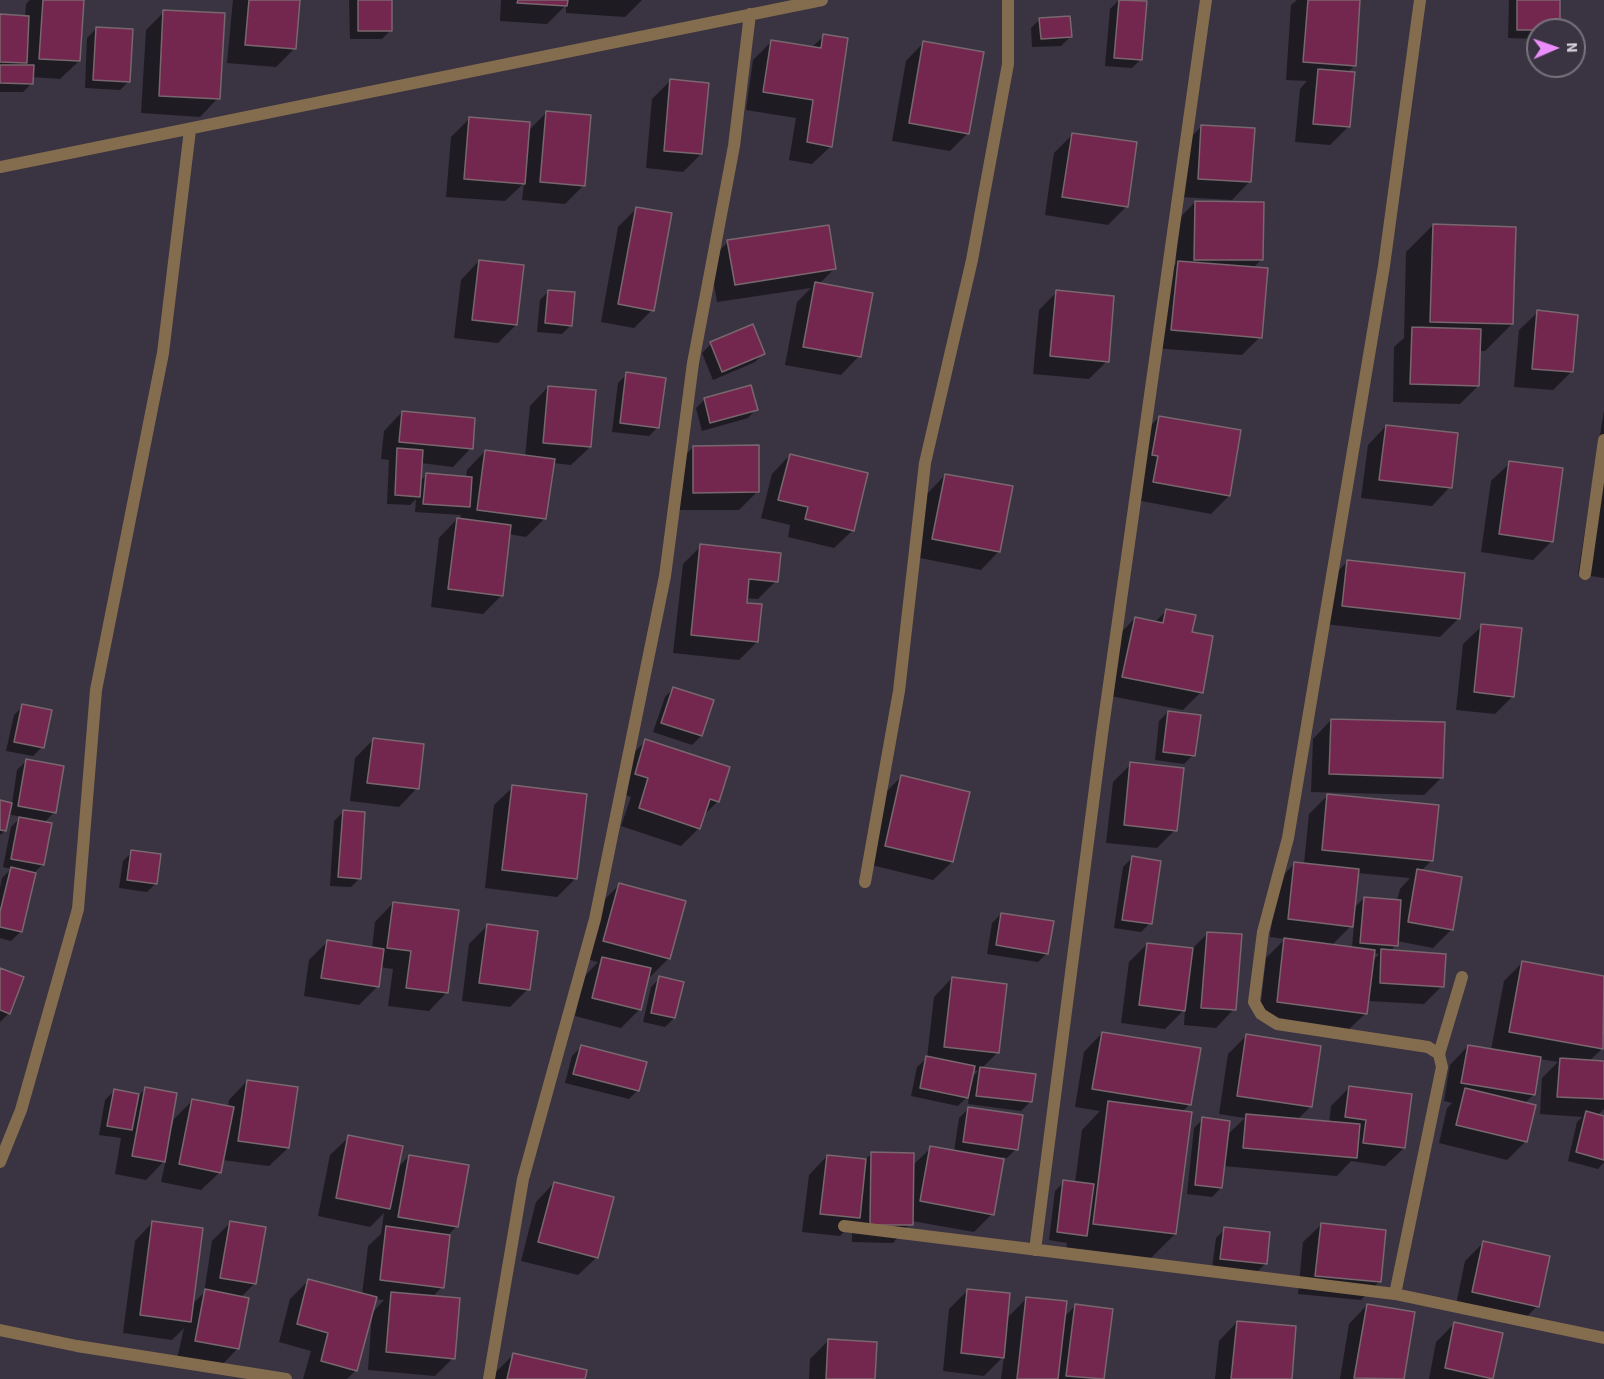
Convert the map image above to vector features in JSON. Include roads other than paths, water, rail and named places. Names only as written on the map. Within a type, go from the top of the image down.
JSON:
[{"type":"street","points":[[0,167],[822,0]]},
{"type":"street","points":[[865,882],[899,691],[926,463],[972,260],[1008,64],[1008,0]]},
{"type":"street","points":[[1035,1250],[1102,734],[1206,0]]},
{"type":"street","points":[[1419,0],[1384,266],[1288,838],[1263,932],[1254,1002],[1261,1014],[1277,1024],[1428,1047],[1439,1054]]},
{"type":"street","points":[[489,1379],[523,1179],[595,919],[664,576],[693,363],[734,146],[750,14]]},
{"type":"street","points":[[0,1162],[21,1110],[78,909],[96,690],[163,353],[190,130]]},
{"type":"street","points":[[1585,573],[1604,440]]},
{"type":"street","points":[[1395,1294],[1442,1067],[1439,1054],[1462,977]]},
{"type":"street","points":[[844,1226],[1395,1294],[1604,1338]]},
{"type":"street","points":[[0,1330],[77,1346],[286,1379]]}]
